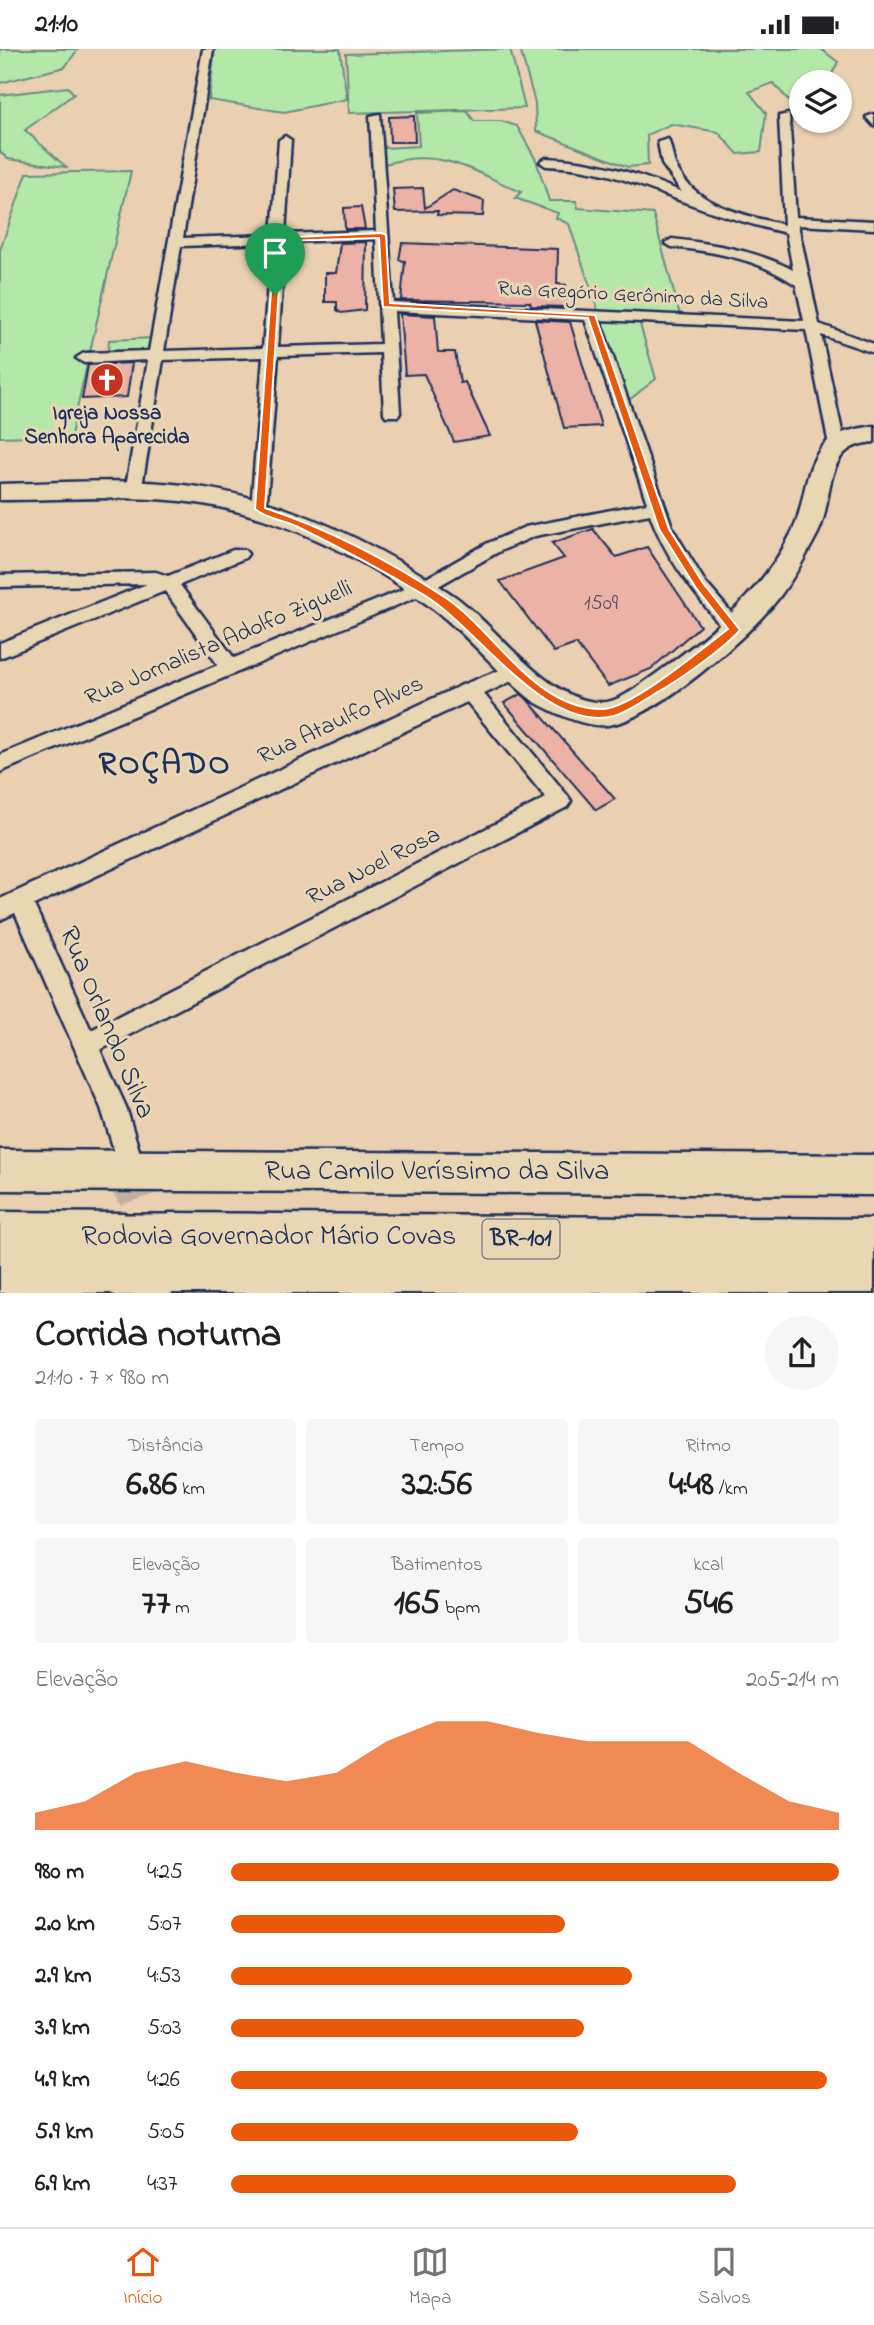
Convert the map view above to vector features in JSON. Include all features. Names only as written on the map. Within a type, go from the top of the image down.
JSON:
[{"type":"highway","name":"Rodovia Governador Mário Covas","points":[[0,1235],[140,1267],[874,1279]]},
{"type":"highway","name":"Rodovia Governador Mário Covas","points":[[0,1273],[874,1242]]},
{"type":"main road","points":[[0,492],[133,492],[206,496],[260,509],[298,522],[379,563],[465,619],[531,686],[559,702],[601,713],[613,712],[664,684],[735,630],[766,596],[795,551],[810,522],[828,457],[837,445],[874,434]]},
{"type":"main road","name":"Rua Camilo Veríssimo da Silva","points":[[0,1170],[874,1175]]},
{"type":"street","points":[[133,492],[208,49]]},
{"type":"street","points":[[376,116],[392,413]]},
{"type":"street","points":[[785,116],[791,226],[837,445]]},
{"type":"street","points":[[260,509],[285,140]]},
{"type":"street","points":[[664,142],[667,157],[678,182],[709,206]]},
{"type":"street","points":[[546,162],[576,163],[612,170],[639,179],[671,195],[791,226],[874,225]]},
{"type":"street","points":[[177,241],[382,235]]},
{"type":"street","points":[[672,243],[714,249],[764,262],[787,271],[803,283]]},
{"type":"street","name":"Rua Gregório Gerônimo da Silva","points":[[386,306],[811,326],[874,348]]},
{"type":"street","points":[[591,315],[655,507],[676,551],[735,630]]},
{"type":"street","points":[[84,358],[388,348]]},
{"type":"street","name":"Rua Jornalista Adolfo Ziguelli","points":[[0,764],[420,589],[494,547],[531,531],[655,507]]},
{"type":"street","points":[[0,651],[239,554]]},
{"type":"street","points":[[0,581],[144,577],[169,583],[230,668]]},
{"type":"street","name":"Rua Ataulfo Alves","points":[[10,905],[469,690],[515,671]]},
{"type":"street","name":"Rua Noel Rosa","points":[[85,1045],[560,801],[469,690]]},
{"type":"street","name":"Rua Orlando Silva","points":[[10,905],[85,1045],[113,1107],[132,1170]]},
{"type":"green space","points":[[0,49],[78,49],[65,67],[0,83]]},
{"type":"green space","points":[[215,49],[340,49],[347,99],[284,112],[209,100]]},
{"type":"green space","points":[[510,49],[525,108],[349,113],[346,54]]},
{"type":"green space","points":[[520,49],[821,49],[838,62],[834,70],[789,70],[789,101],[773,83],[749,92],[766,113],[761,152],[738,154],[718,132],[671,124],[647,135],[648,165],[628,167],[536,131],[535,103]]},
{"type":"green space","points":[[68,87],[74,94],[25,130],[66,167],[8,159],[0,152],[0,95]]},
{"type":"green space","points":[[467,111],[474,121],[501,121],[517,126],[536,160],[549,201],[576,201],[578,208],[653,214],[680,315],[599,313],[569,224],[556,218],[558,213],[515,198],[521,192],[455,163],[422,158],[385,164],[384,148],[419,146],[417,113]]},
{"type":"green space","points":[[131,171],[71,435],[0,437],[0,250],[27,173]]},
{"type":"green space","points":[[597,319],[639,321],[656,379],[625,403]]},
{"type":"green space","points":[[152,338],[150,350],[108,351],[109,340]]},
{"type":"building","points":[[414,116],[415,142],[390,142],[389,117]]},
{"type":"building","points":[[423,188],[425,208],[453,190],[484,201],[483,216],[437,215],[438,211],[395,212],[393,189]]},
{"type":"building","points":[[361,207],[365,229],[345,229],[344,208]]},
{"type":"building","points":[[366,242],[365,310],[341,313],[337,310],[337,302],[325,302],[325,273],[336,273],[340,243]]},
{"type":"building","points":[[402,243],[558,249],[557,284],[566,285],[566,307],[531,306],[530,302],[401,300],[405,261],[399,260]]},
{"type":"building","points":[[400,314],[435,316],[438,352],[455,352],[460,383],[465,382],[490,436],[454,442],[424,374],[405,375]]},
{"type":"building","points":[[535,320],[570,322],[601,426],[564,428]]},
{"type":"building","name":"Igreja Nossa Senhora Aparecida","points":[[132,363],[127,397],[82,399],[88,365]]},
{"type":"building","points":[[593,529],[616,557],[647,547],[700,626],[651,669],[608,686],[576,644],[554,652],[500,581],[564,558],[552,543]]},
{"type":"building","points":[[521,694],[615,799],[596,810],[504,703]]},
{"type":"tunnel","points":[[115,1170],[126,1180],[138,1198],[140,1217],[135,1253]]},
{"type":"place","name":"Igreja Nossa Senhora Aparecida","points":[[107,380]]},
{"type":"district","name":"ROÇADO","points":[[165,765]]},
{"type":"route","points":[[382,235],[386,306],[591,315],[664,529],[699,586],[735,630],[664,684],[613,712],[601,713],[571,708],[531,686],[465,619],[442,601],[379,563],[298,522],[260,509],[275,295],[279,238],[382,235]]}]
